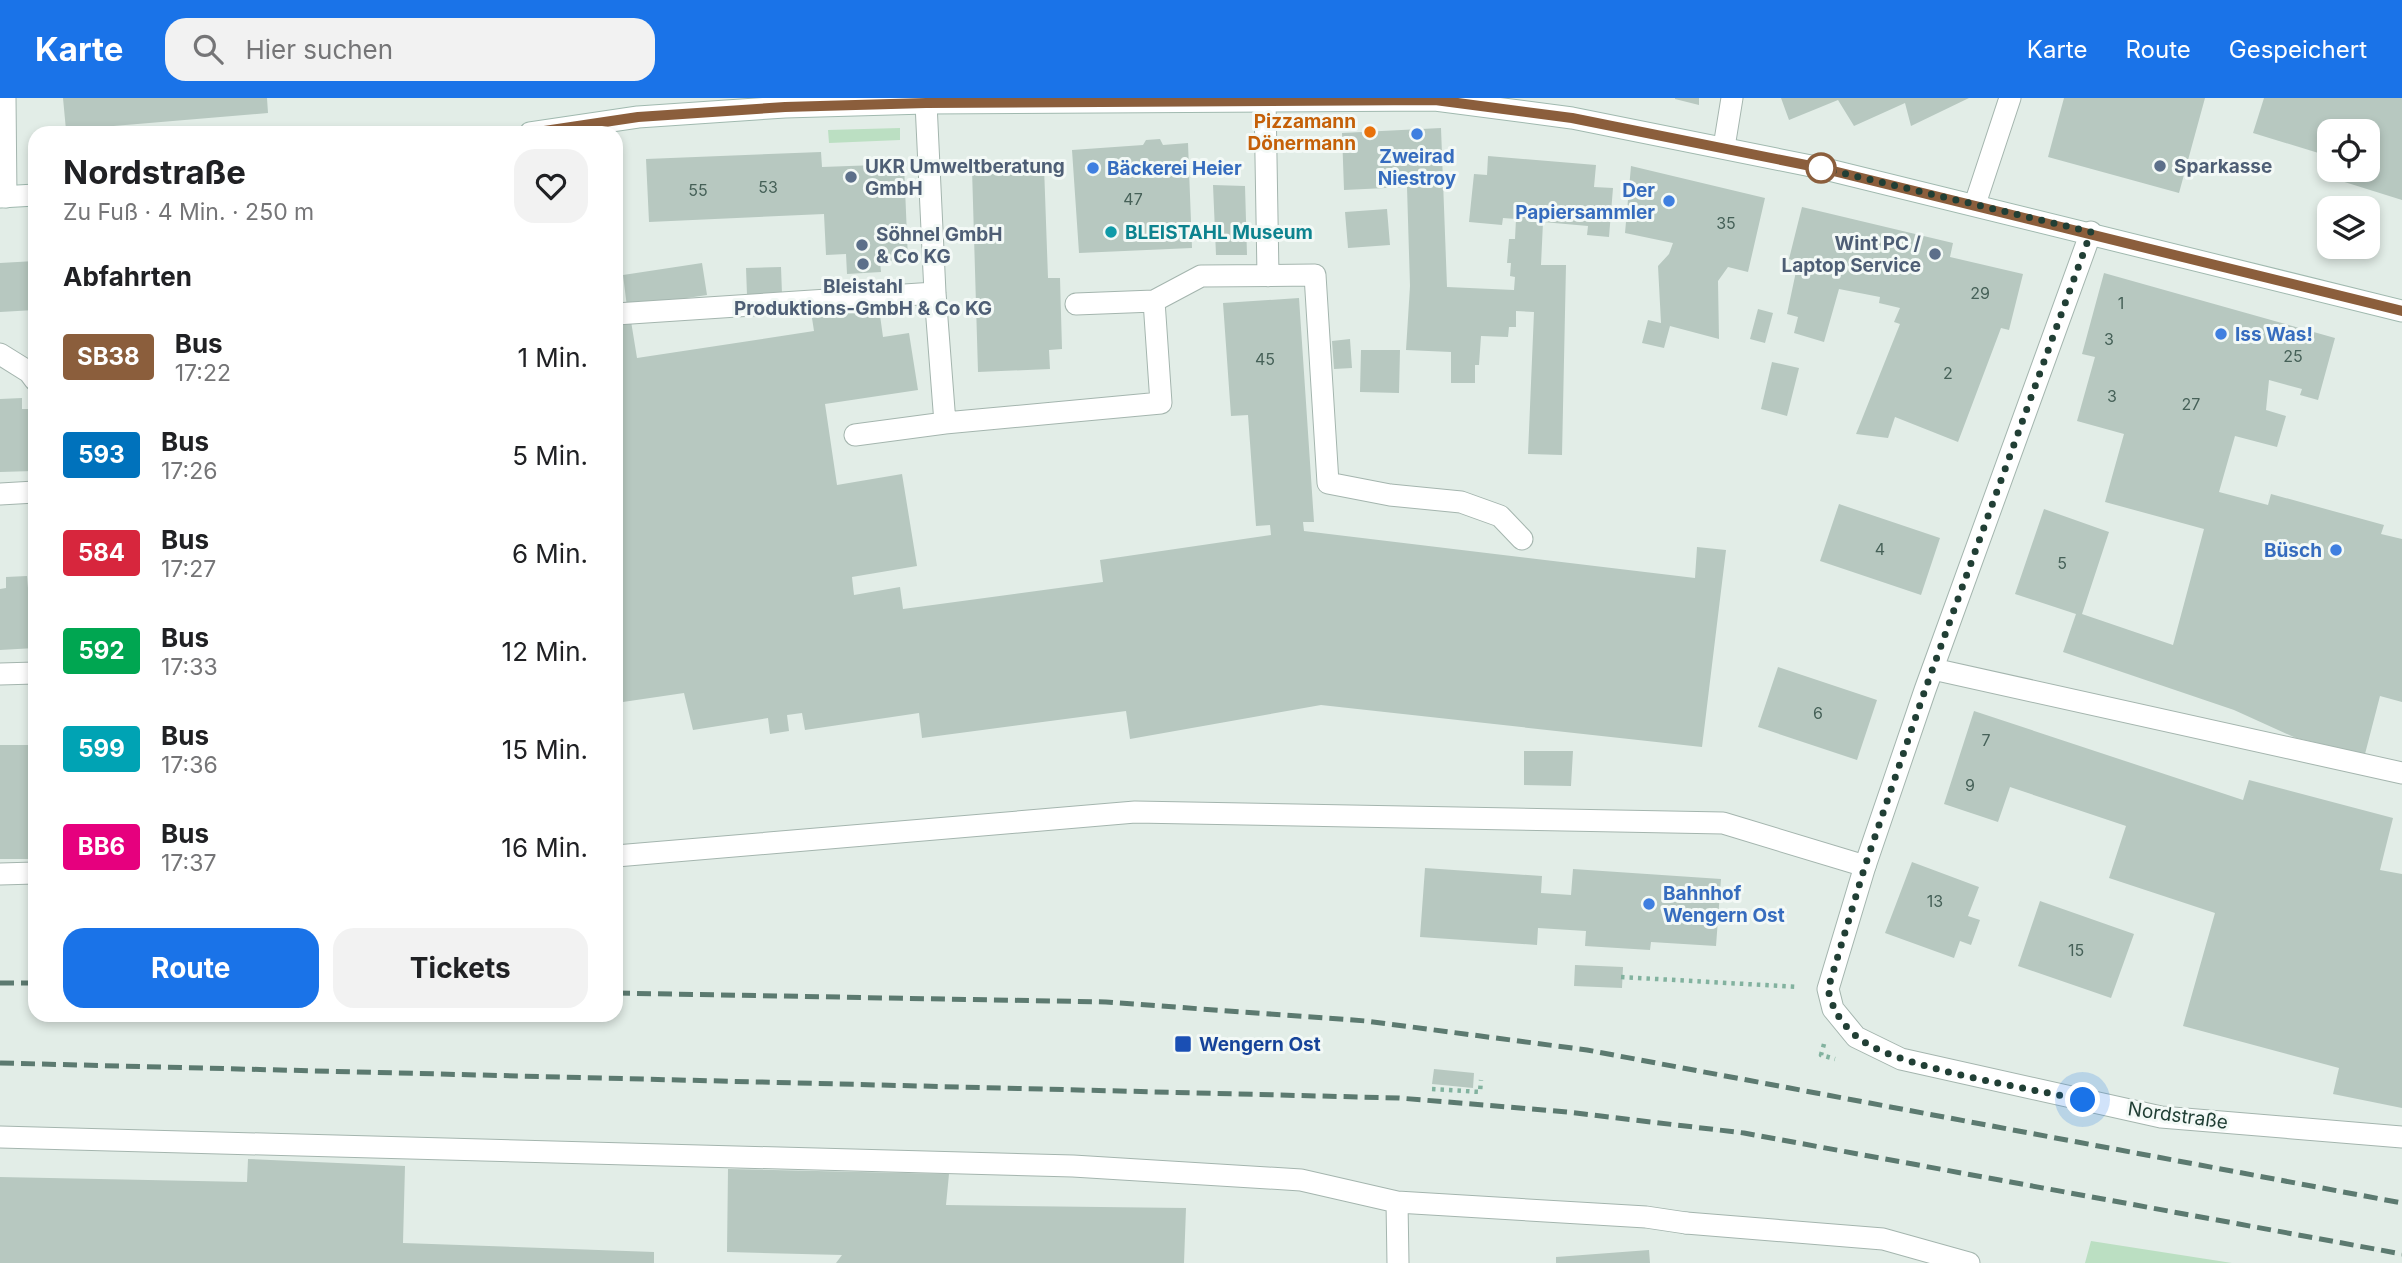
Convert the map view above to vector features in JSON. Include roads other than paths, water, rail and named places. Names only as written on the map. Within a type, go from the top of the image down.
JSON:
[{"type":"main road","points":[[5,98],[3,197],[28,195]]},
{"type":"main road","points":[[1724,147],[1732,98]]},
{"type":"main road","points":[[1975,204],[2010,98]]},
{"type":"main road","points":[[1265,99],[1268,276]]},
{"type":"main road","points":[[577,126],[638,117],[785,103],[1435,100],[1572,118],[1724,147],[2091,232],[2402,311]]},
{"type":"main road","points":[[926,103],[934,293],[945,423]]},
{"type":"main road","points":[[623,855],[1135,812],[1723,823],[1865,866],[2091,232]]},
{"type":"main road","points":[[1076,304],[1154,301],[1200,276],[1315,275],[1328,483],[1390,495],[1461,502],[1500,516],[1522,539]]},
{"type":"main road","points":[[623,314],[934,293]]},
{"type":"main road","points":[[855,435],[945,423],[1161,403],[1154,301]]},
{"type":"main road","points":[[0,354],[28,371]]},
{"type":"main road","points":[[0,494],[28,492]]},
{"type":"main road","points":[[1933,669],[2402,773]]},
{"type":"main road","points":[[0,674],[28,673]]},
{"type":"main road","name":"Nordstraße","points":[[1865,866],[1828,989],[1833,1009],[1856,1037],[1901,1059],[2161,1117],[2402,1137]]},
{"type":"main road","points":[[0,874],[28,873]]},
{"type":"main road","points":[[0,1137],[1073,1167],[1301,1180],[1397,1202],[1646,1217],[1686,1223],[1883,1239],[1969,1263]]},
{"type":"main road","points":[[1397,1202],[1398,1263]]},
{"type":"railway","points":[[0,983],[28,983]]},
{"type":"railway","points":[[623,993],[1106,1002],[1366,1021],[1587,1050],[2402,1203]]},
{"type":"railway","points":[[0,1063],[1399,1098],[1567,1112],[1744,1133],[2402,1254]]},
{"type":"place","name":"Pizzamann Dönermann","points":[[1370,132]]},
{"type":"place","name":"Zweirad Niestroy","points":[[1417,134]]},
{"type":"place","name":"Sparkasse","points":[[2160,166]]},
{"type":"place","name":"Bäckerei Heier","points":[[1093,168]]},
{"type":"place","name":"UKR Umweltberatung GmbH","points":[[851,177]]},
{"type":"place","name":"Der Papiersammler","points":[[1669,201]]},
{"type":"place","name":"BLEISTAHL Museum","points":[[1111,232]]},
{"type":"place","name":"Söhnel GmbH & Co KG","points":[[862,245]]},
{"type":"place","name":"Wint PC / Laptop Service","points":[[1935,254]]},
{"type":"place","name":"Bleistahl Produktions-GmbH & Co KG","points":[[863,264]]},
{"type":"place","name":"Iss Was!","points":[[2221,334]]},
{"type":"place","name":"Büsch","points":[[2336,550]]},
{"type":"place","name":"Bahnhof Wengern Ost","points":[[1649,904]]},
{"type":"place","name":"Wengern Ost","points":[[1183,1044]]}]
